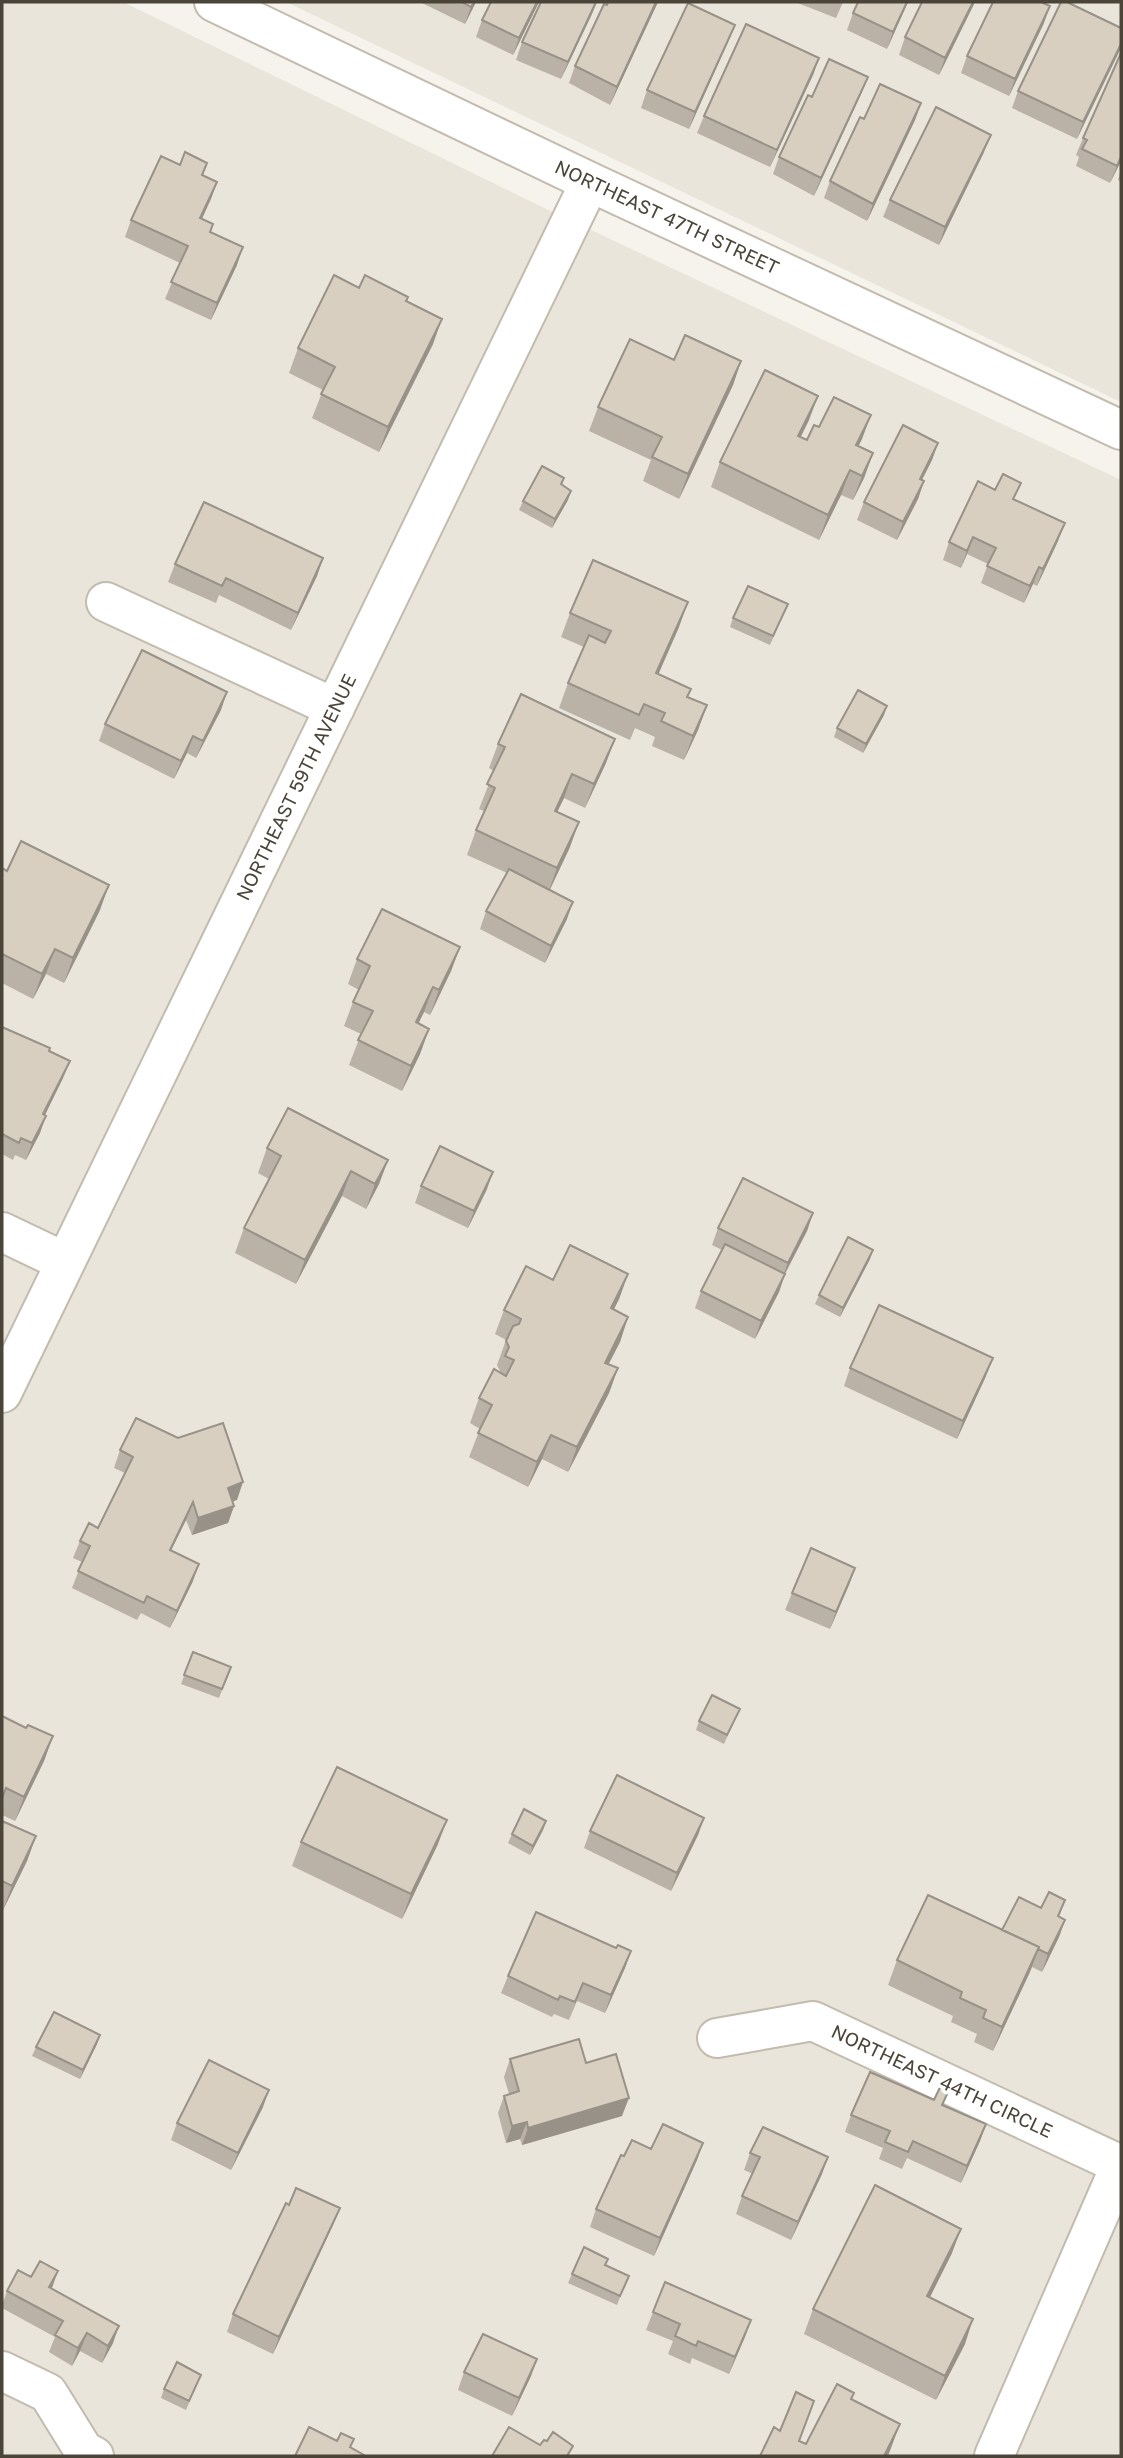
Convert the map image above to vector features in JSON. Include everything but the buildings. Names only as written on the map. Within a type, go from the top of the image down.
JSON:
[{"type":"street","name":"NORTHEAST 47TH STREET","points":[[214,2],[590,182],[1121,430]]},
{"type":"street","name":"NORTHEAST 59TH AVENUE","points":[[2,1393],[590,182]]},
{"type":"street","points":[[106,602],[335,708]]},
{"type":"street","points":[[2,1232],[65,1262]]},
{"type":"street","name":"NORTHEAST 44TH CIRCLE","points":[[717,2038],[813,2021],[1121,2164]]},
{"type":"street","points":[[994,2456],[1121,2164]]},
{"type":"street","points":[[2,2371],[48,2393],[84,2451],[94,2456]]},
{"type":"shaded area","points":[[2,2],[123,2],[538,205],[1121,480],[1121,2456],[2,2456]]},
{"type":"shaded area","points":[[286,2],[1121,2],[1121,402]]}]
